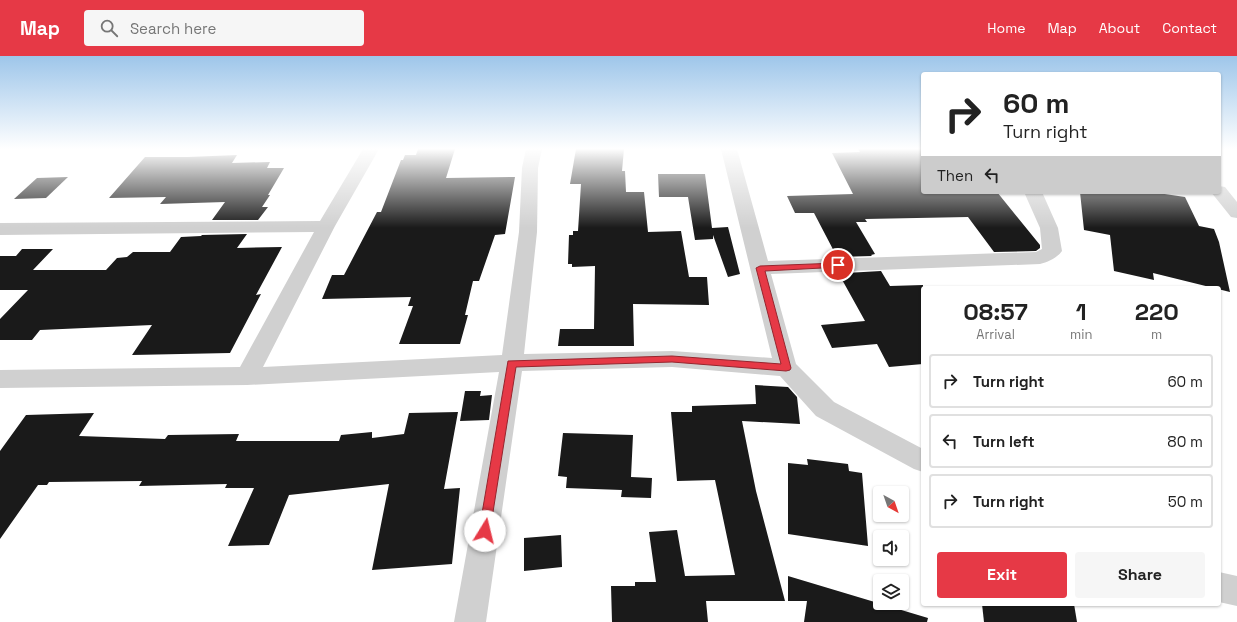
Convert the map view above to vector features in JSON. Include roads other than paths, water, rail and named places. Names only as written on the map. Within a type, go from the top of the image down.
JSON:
[{"type":"street","points":[[247,376],[326,226],[356,175]]},
{"type":"street","points":[[470,622],[512,363],[528,232],[530,175]]},
{"type":"street","points":[[736,175],[786,368],[825,410],[921,460]]},
{"type":"street","points":[[1221,193],[1237,213]]},
{"type":"street","points":[[760,268],[1040,258],[1052,251],[1049,228],[1034,194]]},
{"type":"street","points":[[0,229],[326,226]]},
{"type":"street","points":[[0,379],[247,376],[512,363],[672,359],[786,368]]},
{"type":"street","points":[[1221,587],[1237,591]]}]
